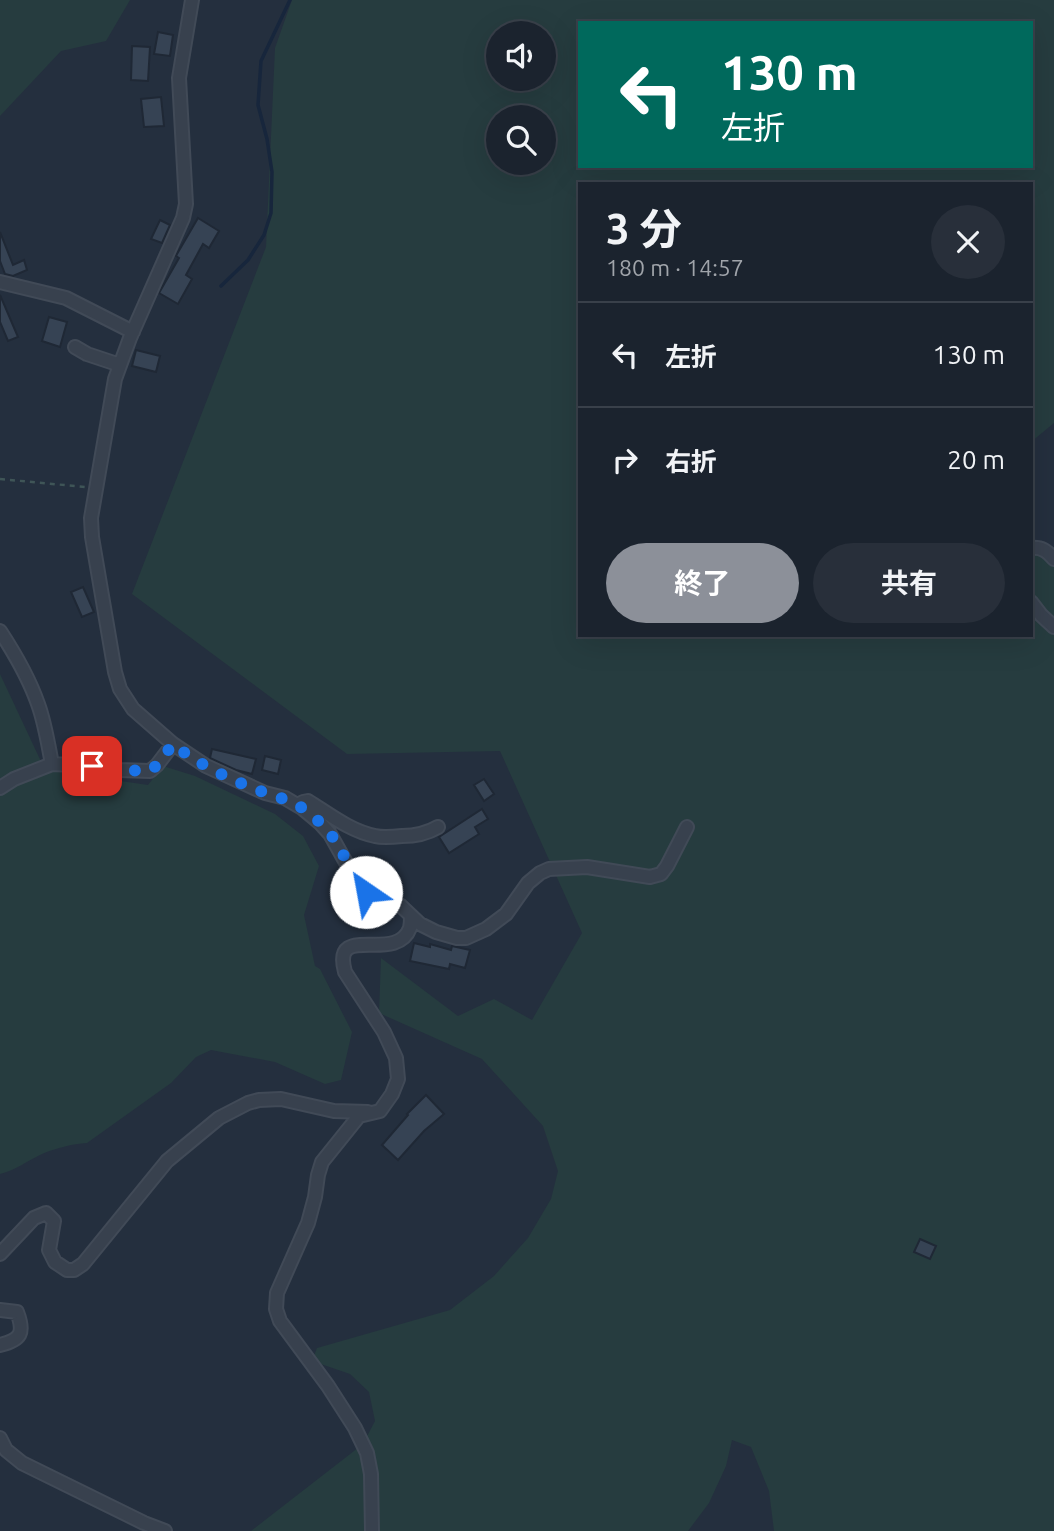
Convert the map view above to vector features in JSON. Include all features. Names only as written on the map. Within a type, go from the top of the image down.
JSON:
[{"type":"street","points":[[192,0],[179,78],[186,204],[184,218],[115,379],[91,518],[92,537],[120,689],[134,709],[183,753],[223,775],[265,793],[285,798],[320,823],[330,834],[358,884],[373,896],[396,903],[420,924],[457,938],[477,934],[506,914],[528,883],[550,869],[587,867],[650,877],[661,874],[687,827]]},
{"type":"street","points":[[0,282],[66,298],[133,332]]},
{"type":"street","points":[[75,347],[120,365]]},
{"type":"street","points":[[1033,548],[1039,547],[1054,559]]},
{"type":"street","points":[[1033,605],[1054,627]]},
{"type":"street","points":[[0,631],[34,693],[52,764]]},
{"type":"street","points":[[0,788],[14,779],[52,764],[150,771],[173,744]]},
{"type":"street","points":[[298,806],[308,801],[330,817],[376,837],[415,836],[427,834],[438,827]]},
{"type":"street","points":[[372,1531],[371,1474],[367,1453],[355,1428],[328,1386],[280,1321],[276,1309],[277,1293],[308,1223],[321,1163],[359,1116],[380,1111],[396,1085],[396,1058],[384,1032],[345,972],[342,956],[349,946],[354,944],[385,945],[398,940],[410,928],[411,917]]},
{"type":"street","points":[[0,1254],[34,1218],[46,1213],[54,1221],[49,1250],[55,1262],[66,1270],[74,1270],[83,1264],[167,1161],[219,1118],[248,1103],[281,1099],[334,1111],[375,1112]]},
{"type":"street","points":[[0,1310],[17,1312],[22,1324],[20,1333],[13,1342],[0,1345]]},
{"type":"street","points":[[0,1438],[6,1450],[22,1463],[165,1531]]},
{"type":"path","points":[[0,479],[96,488]]},
{"type":"green space","points":[[0,0],[130,0],[106,41],[61,51],[0,116]]},
{"type":"green space","points":[[292,0],[1054,0],[1054,423],[1033,440],[1033,182],[578,182],[578,637],[1033,637],[1033,553],[1054,559],[1054,1531],[774,1531],[769,1491],[751,1447],[732,1440],[726,1466],[709,1503],[688,1531],[251,1531],[363,1444],[375,1421],[369,1392],[350,1374],[312,1361],[317,1348],[450,1310],[494,1276],[528,1238],[551,1199],[558,1171],[543,1126],[482,1059],[379,1013],[381,958],[458,1016],[494,999],[532,1020],[582,933],[500,751],[347,754],[132,594],[266,247],[275,48]]},
{"type":"green space","points":[[0,674],[45,770],[148,785],[163,766],[195,776],[275,814],[303,836],[319,866],[304,915],[315,966],[320,969],[352,1032],[341,1080],[325,1084],[275,1062],[211,1050],[196,1057],[171,1083],[87,1143],[47,1152],[0,1174]]},
{"type":"building","points":[[158,32],[173,35],[170,56],[154,54]]},
{"type":"building","points":[[132,46],[150,47],[148,81],[131,80]]},
{"type":"building","points":[[161,97],[164,126],[144,127],[141,99]]},
{"type":"building","points":[[198,218],[219,231],[209,248],[203,244],[186,275],[192,279],[178,304],[159,293]]},
{"type":"building","points":[[160,220],[170,225],[162,243],[151,239]]},
{"type":"building","points":[[0,232],[13,265],[24,260],[27,270],[13,276],[5,274],[0,261]]},
{"type":"building","points":[[0,295],[18,337],[8,341],[0,322]]},
{"type":"building","points":[[49,317],[67,322],[60,347],[42,341]]},
{"type":"building","points":[[136,350],[160,356],[156,372],[132,366]]},
{"type":"building","points":[[83,587],[94,612],[82,617],[71,592]]},
{"type":"building","points":[[212,749],[256,759],[252,774],[210,758]]},
{"type":"building","points":[[265,756],[281,760],[278,774],[262,770]]},
{"type":"building","points":[[484,779],[494,794],[484,801],[474,785]]},
{"type":"building","points":[[482,809],[488,819],[475,827],[479,834],[449,853],[439,837]]},
{"type":"building","points":[[414,943],[451,950],[452,946],[470,950],[465,968],[450,964],[449,969],[410,961]]},
{"type":"building","points":[[426,1095],[444,1114],[424,1131],[398,1160],[382,1145]]},
{"type":"building","points":[[920,1239],[936,1246],[930,1259],[914,1252]]},
{"type":"waterway","points":[[221,286],[248,260],[264,235],[271,213],[272,172],[258,105],[261,61],[290,0]]},
{"type":"route","points":[[92,766],[150,771],[173,744],[183,753],[223,775],[265,793],[285,798],[302,808],[330,834],[358,884],[366,892]]}]
